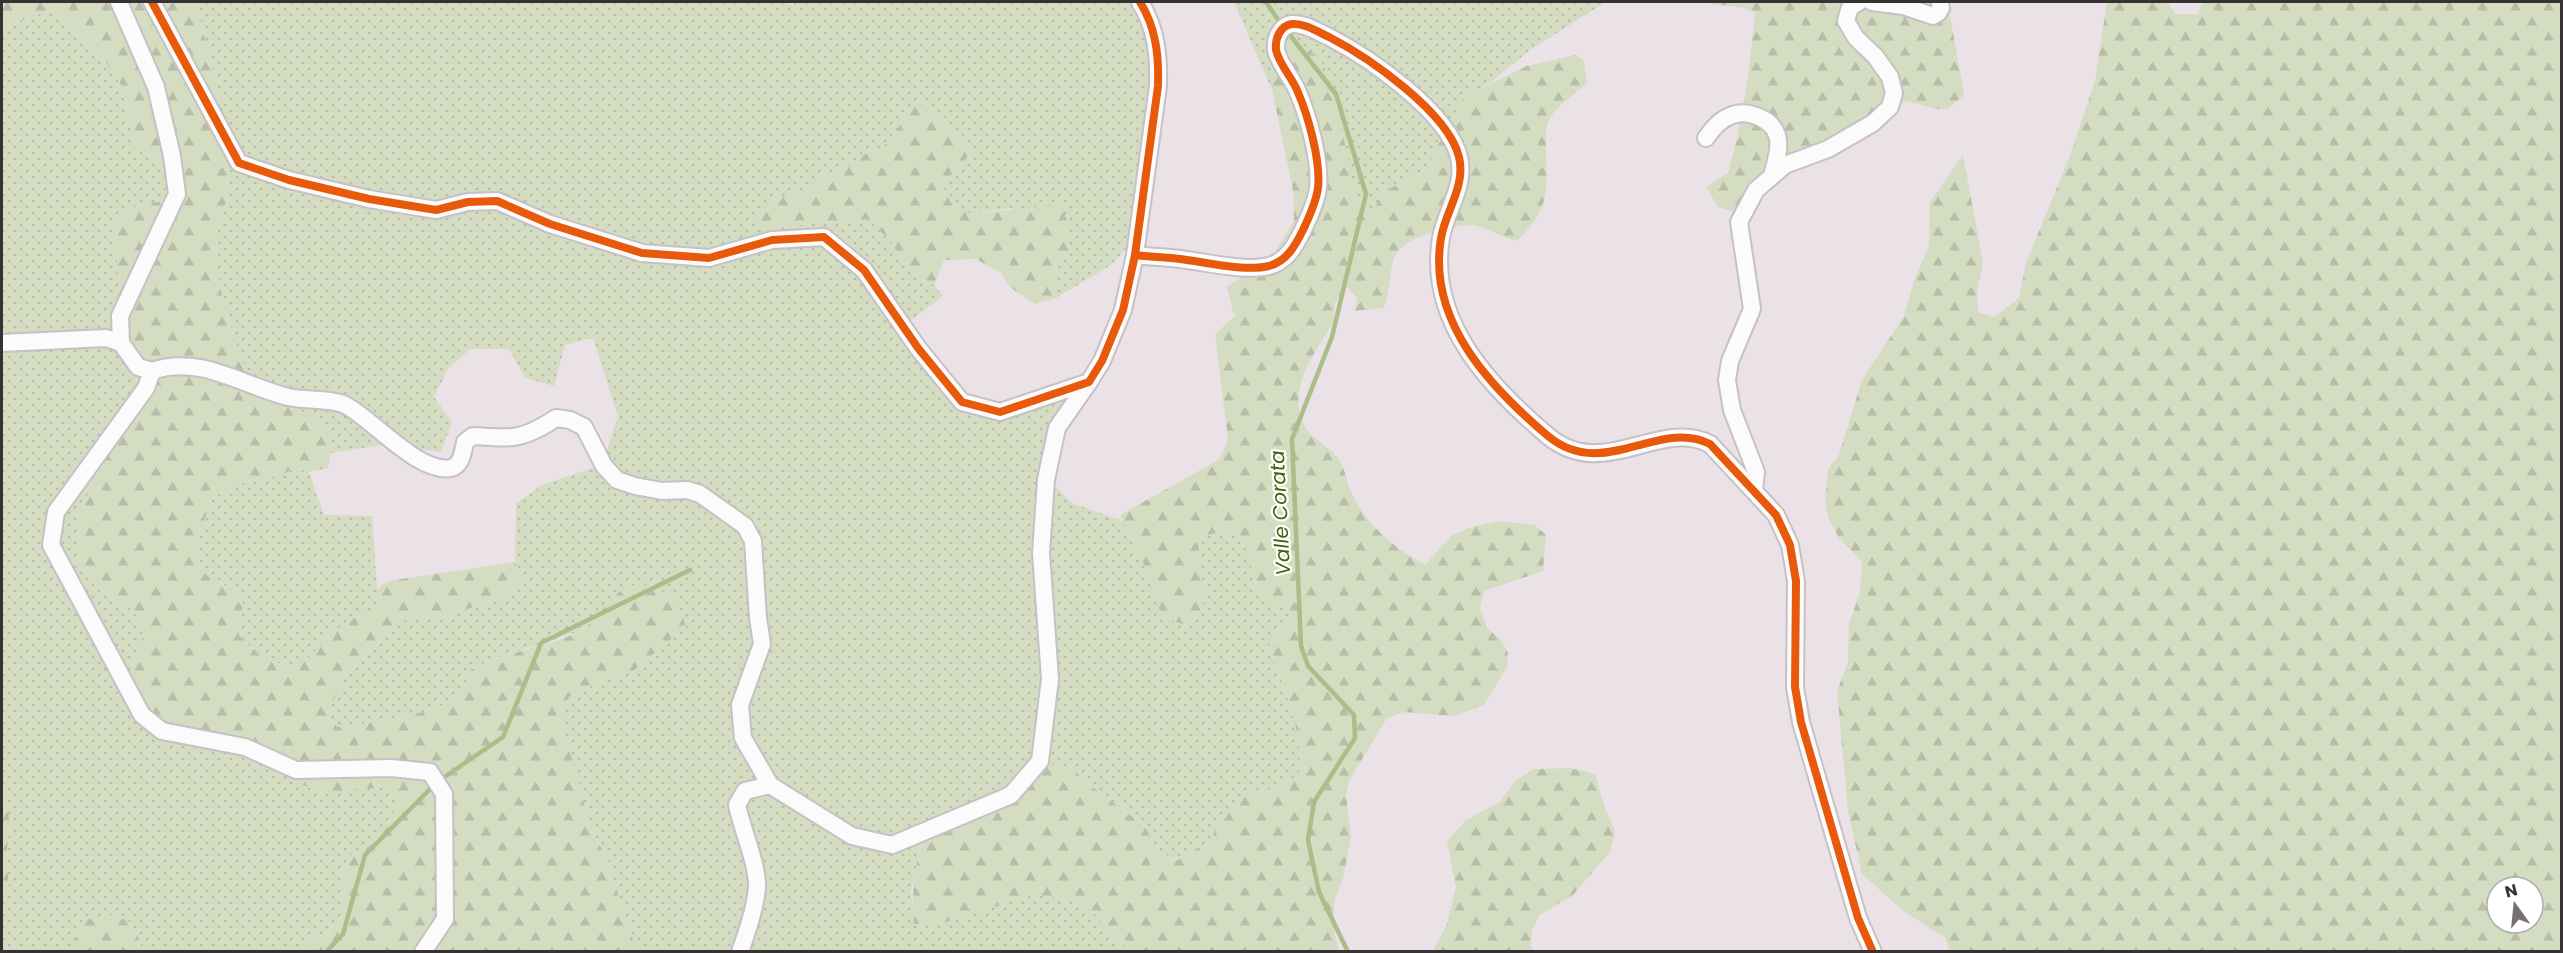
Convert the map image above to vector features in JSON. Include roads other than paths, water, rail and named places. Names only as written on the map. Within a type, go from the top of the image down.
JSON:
[{"type":"street","points":[[119,2],[156,87],[172,156],[177,194],[120,316],[121,343],[138,367],[152,371],[169,365],[216,371],[288,397],[345,405],[390,440],[425,463],[449,468],[456,465],[462,458],[465,442],[473,436],[511,439],[535,432],[556,418],[570,420],[584,428],[604,466],[617,480],[662,491],[687,490],[700,494],[745,526],[753,541],[762,644],[740,705],[743,738],[770,784],[852,836],[892,845],[1011,795],[1040,761],[1050,679],[1041,554],[1046,480],[1057,428],[1102,361],[1123,310],[1135,255],[1158,86],[1154,32],[1140,2]]},
{"type":"street","points":[[152,2],[239,163],[290,180],[369,200],[436,210],[468,201],[497,201],[550,224],[642,253],[708,258],[772,240],[824,237],[864,270],[918,348],[962,402],[1000,412],[1089,382]]},
{"type":"street","points":[[1754,490],[1756,472],[1732,410],[1727,380],[1730,362],[1752,309],[1739,222],[1756,190],[1785,165],[1828,148],[1873,123],[1890,107],[1894,93],[1890,77],[1875,56],[1856,38],[1846,21],[1850,7],[1859,2]]},
{"type":"street","points":[[1872,2],[1904,6],[1933,16],[1941,8],[1940,2]]},
{"type":"street","points":[[1135,255],[1259,267],[1283,260],[1294,247],[1312,211],[1318,191],[1318,173],[1301,101],[1276,49],[1279,33],[1287,25],[1301,24],[1373,62],[1407,90],[1440,124],[1457,150],[1461,170],[1458,191],[1444,225],[1441,241],[1442,283],[1447,308],[1456,331],[1477,365],[1508,399],[1550,437],[1570,450],[1585,453],[1605,452],[1681,437],[1698,438],[1718,451],[1776,515],[1790,545],[1796,581],[1795,679],[1799,711],[1858,918],[1873,951]]},
{"type":"street","points":[[1706,138],[1716,125],[1731,115],[1748,113],[1762,118],[1776,132],[1778,146],[1772,176]]},
{"type":"street","points":[[2,343],[106,338],[121,343]]},
{"type":"street","points":[[152,371],[146,388],[56,512],[51,545],[142,715],[162,731],[245,747],[296,770],[391,768],[431,774],[444,794],[445,919],[423,951]]},
{"type":"street","points":[[740,951],[748,929],[757,887],[754,864],[737,805],[745,791],[770,784]]},
{"type":"waterway","name":"Valle Corata","points":[[1266,2],[1281,24]]},
{"type":"waterway","name":"Valle Corata","points":[[1286,30],[1336,94],[1366,194],[1332,337],[1292,439],[1301,646],[1308,666],[1354,715],[1355,738],[1314,802],[1308,840],[1319,892],[1348,952]]},
{"type":"waterway","points":[[440,780],[503,737],[541,643],[690,570]]},
{"type":"waterway","points":[[326,952],[343,934],[365,855],[434,785]]}]
